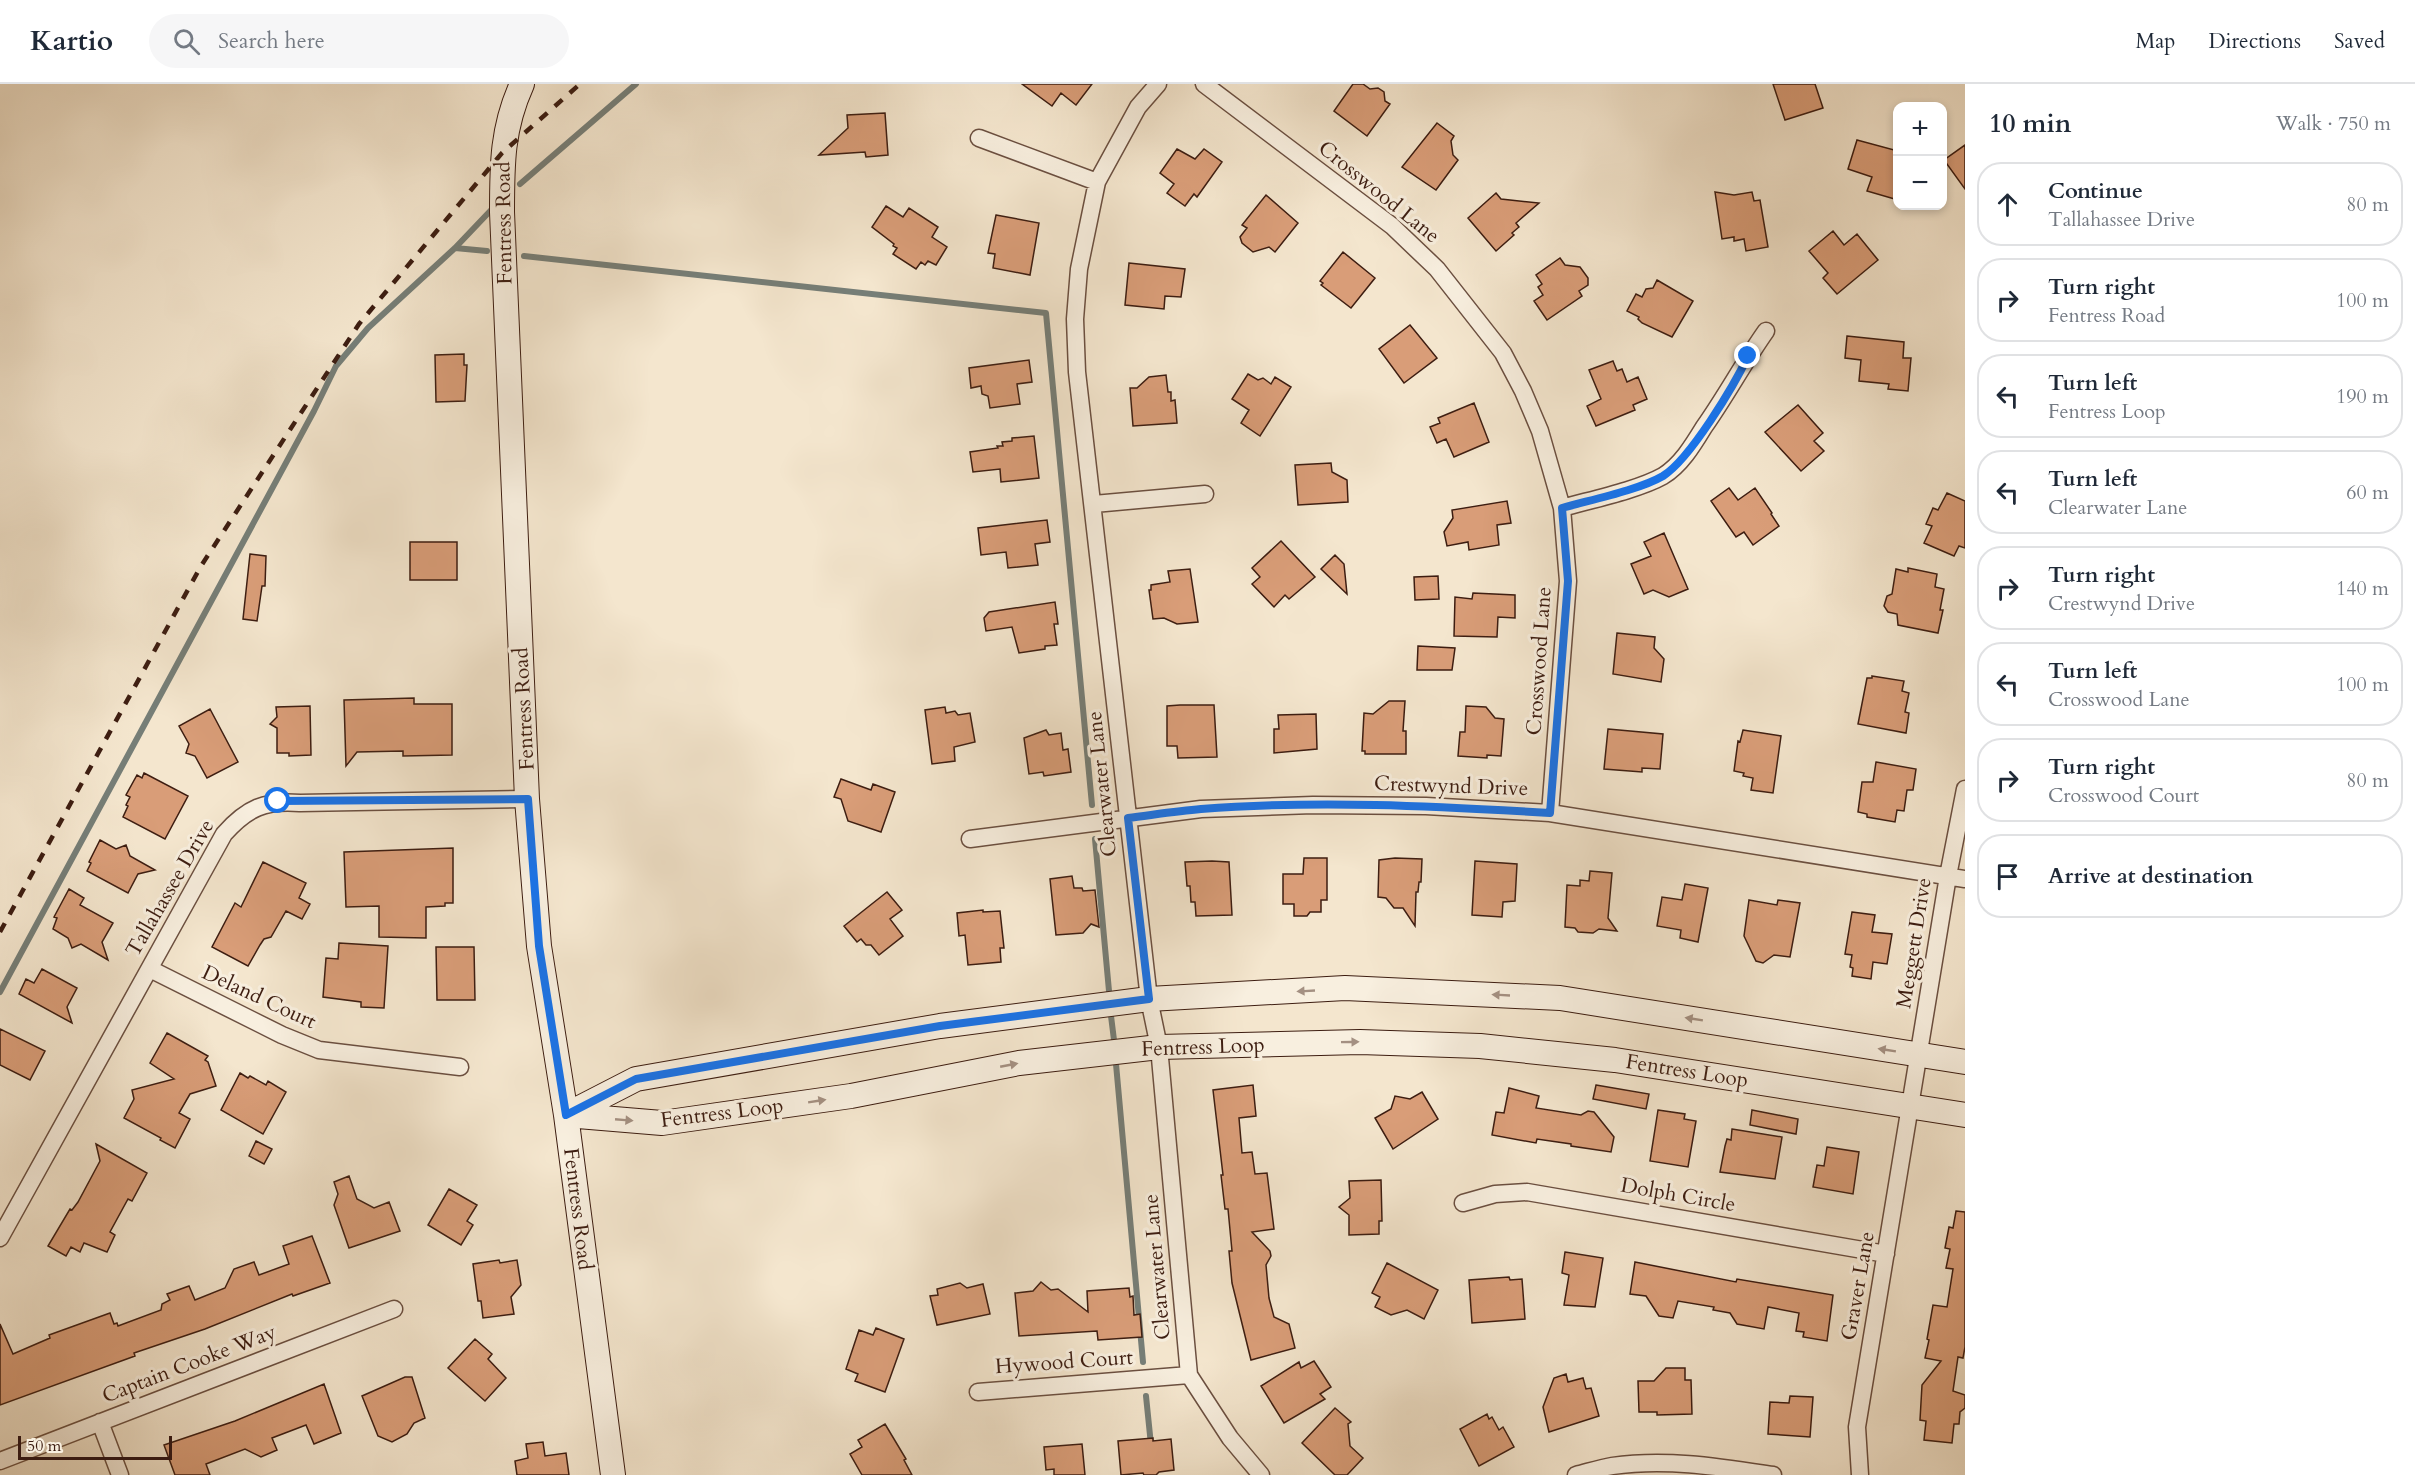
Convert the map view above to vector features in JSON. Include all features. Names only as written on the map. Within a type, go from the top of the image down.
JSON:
[{"type":"street","name":"Fentress Road","points":[[522,84],[510,112],[502,153],[502,212],[528,799],[539,946],[566,1115],[613,1475]]},
{"type":"street","name":"Clearwater Lane","points":[[1158,84],[1138,107],[1097,182],[1079,269],[1075,319],[1077,372],[1094,504],[1149,999],[1159,1047],[1189,1375],[1230,1437],[1261,1475]]},
{"type":"street","name":"Crosswood Lane","points":[[1204,84],[1392,226],[1437,268],[1503,353],[1523,391],[1539,431],[1562,508],[1568,581],[1550,813]]},
{"type":"street","points":[[979,138],[1097,182]]},
{"type":"street","points":[[1562,508],[1628,489],[1663,476],[1670,470],[1684,457],[1737,379],[1748,356],[1766,331]]},
{"type":"street","points":[[1094,504],[1205,494]]},
{"type":"street","name":"Meggett Drive","points":[[1911,1106],[1947,876],[1965,789]]},
{"type":"street","name":"Tallahassee Drive","points":[[0,1238],[224,834],[238,818],[257,807],[278,801],[528,799]]},
{"type":"street","name":"Crestwynd Drive","points":[[970,839],[1201,809],[1313,805],[1426,806],[1550,813],[1947,876]]},
{"type":"street","points":[[1947,876],[1965,879]]},
{"type":"street","name":"Deland Court","points":[[150,969],[282,1035],[319,1050],[460,1067]]},
{"type":"street","points":[[566,1115],[636,1079],[940,1026],[1149,999],[1345,988],[1560,998],[1965,1062]]},
{"type":"street","name":"Fentress Loop","points":[[566,1115],[662,1123],[850,1096],[1019,1063],[1159,1047],[1360,1042],[1480,1046],[1615,1060],[1965,1115]]},
{"type":"street","name":"Graver Lane","points":[[1860,1475],[1857,1427],[1911,1106]]},
{"type":"street","name":"Dolph Circle","points":[[1463,1203],[1495,1194],[1527,1192],[1886,1254]]},
{"type":"street","name":"Captain Cooke Way","points":[[0,1461],[394,1309]]},
{"type":"street","name":"Hywood Court","points":[[978,1392],[1189,1375]]},
{"type":"street","points":[[100,1422],[120,1475]]},
{"type":"street","points":[[1576,1475],[1612,1466],[1660,1462],[1773,1475]]},
{"type":"building","points":[[1022,84],[1092,84],[1076,105],[1061,93],[1052,106]]},
{"type":"building","points":[[1353,84],[1363,84],[1370,89],[1378,88],[1384,92],[1385,101],[1390,104],[1367,136],[1334,111]]},
{"type":"building","points":[[1773,84],[1815,84],[1823,108],[1785,120]]},
{"type":"building","points":[[885,113],[888,155],[866,157],[865,152],[819,155],[848,128],[847,115]]},
{"type":"building","points":[[1437,123],[1454,136],[1451,141],[1453,155],[1458,160],[1436,190],[1402,167]]},
{"type":"building","points":[[1857,140],[1893,150],[1893,199],[1867,191],[1872,177],[1848,169]]},
{"type":"building","points":[[1965,145],[1965,189],[1947,164],[1947,158]]},
{"type":"building","points":[[1177,149],[1195,159],[1204,149],[1222,162],[1197,197],[1194,194],[1185,206],[1167,193],[1174,184],[1160,173]]},
{"type":"building","points":[[1715,192],[1734,195],[1752,192],[1754,201],[1760,200],[1768,247],[1746,251],[1744,239],[1734,241],[1734,237],[1722,239]]},
{"type":"building","points":[[1496,193],[1501,199],[1539,203],[1516,223],[1519,227],[1512,233],[1514,235],[1496,251],[1468,218]]},
{"type":"building","points":[[1266,195],[1298,223],[1275,252],[1269,247],[1253,252],[1242,243],[1240,237],[1247,228],[1242,225]]},
{"type":"building","points":[[886,206],[903,217],[909,208],[938,227],[932,237],[947,247],[936,265],[928,261],[925,265],[921,262],[916,269],[893,254],[897,248],[893,246],[894,244],[872,227]]},
{"type":"building","points":[[996,215],[1039,223],[1030,275],[993,268],[995,254],[988,253]]},
{"type":"building","points":[[1833,231],[1844,245],[1857,234],[1878,260],[1837,294],[1823,278],[1828,273],[1809,251]]},
{"type":"building","points":[[1343,252],[1375,278],[1351,308],[1321,285],[1323,283],[1320,281]]},
{"type":"building","points":[[1560,258],[1565,265],[1580,267],[1588,278],[1588,285],[1579,291],[1582,296],[1547,320],[1534,301],[1543,295],[1538,287],[1542,284],[1536,275]]},
{"type":"building","points":[[1129,263],[1185,269],[1181,297],[1165,296],[1164,309],[1125,305]]},
{"type":"building","points":[[1657,280],[1693,301],[1672,337],[1642,323],[1639,317],[1627,311],[1636,294],[1642,297],[1646,289],[1653,288]]},
{"type":"building","points":[[1410,325],[1437,358],[1404,383],[1379,349]]},
{"type":"building","points":[[1847,336],[1904,342],[1903,358],[1911,358],[1908,391],[1888,389],[1889,384],[1859,381],[1861,360],[1845,358]]},
{"type":"building","points":[[464,354],[464,365],[467,365],[465,401],[436,402],[435,355]]},
{"type":"building","points":[[1029,360],[1032,382],[1017,384],[1020,404],[990,408],[988,396],[982,394],[981,386],[971,388],[969,368]]},
{"type":"building","points":[[1613,361],[1617,371],[1622,369],[1627,382],[1638,377],[1647,399],[1633,405],[1635,410],[1596,426],[1587,406],[1601,399],[1589,370]]},
{"type":"building","points":[[1248,374],[1258,380],[1263,378],[1271,384],[1275,377],[1291,387],[1260,436],[1241,423],[1249,410],[1232,399]]},
{"type":"building","points":[[1166,375],[1171,401],[1175,400],[1177,423],[1133,426],[1130,388],[1137,388],[1149,377]]},
{"type":"building","points":[[1474,403],[1489,442],[1454,457],[1446,439],[1437,443],[1430,427],[1440,423],[1438,418]]},
{"type":"building","points":[[1798,405],[1823,433],[1814,441],[1824,451],[1801,471],[1765,432]]},
{"type":"building","points":[[1034,436],[1039,478],[1001,482],[1000,469],[973,472],[970,452],[998,448],[997,446],[1003,446],[1002,442],[1012,441],[1012,438]]},
{"type":"building","points":[[1331,463],[1332,472],[1347,480],[1348,502],[1298,505],[1295,465]]},
{"type":"building","points":[[1729,488],[1738,500],[1755,488],[1779,526],[1753,545],[1744,532],[1736,537],[1711,501]]},
{"type":"building","points":[[1947,493],[1965,501],[1965,548],[1959,546],[1954,556],[1924,543],[1932,526],[1926,524],[1933,508],[1938,510]]},
{"type":"building","points":[[1507,501],[1511,523],[1497,525],[1499,545],[1469,550],[1468,542],[1447,546],[1444,532],[1453,518],[1452,510]]},
{"type":"building","points":[[1047,520],[1050,542],[1035,544],[1038,565],[1008,568],[1006,552],[981,555],[978,528]]},
{"type":"building","points":[[1664,533],[1688,589],[1669,597],[1653,590],[1644,594],[1631,564],[1651,556],[1644,542]]},
{"type":"building","points":[[1281,541],[1315,577],[1289,599],[1285,595],[1274,607],[1252,584],[1260,577],[1252,568]]},
{"type":"building","points":[[410,542],[457,542],[457,580],[410,580]]},
{"type":"building","points":[[250,554],[266,556],[265,586],[262,586],[257,621],[243,619]]},
{"type":"building","points":[[1335,555],[1344,564],[1347,594],[1321,569]]},
{"type":"building","points":[[1908,568],[1937,574],[1935,587],[1944,589],[1940,610],[1943,610],[1938,633],[1898,625],[1897,614],[1888,612],[1884,606],[1887,596],[1892,594],[1896,569],[1908,572]]},
{"type":"building","points":[[1190,569],[1198,622],[1177,624],[1164,618],[1153,619],[1149,590],[1151,590],[1151,585],[1170,582],[1168,571]]},
{"type":"building","points":[[1438,576],[1439,599],[1415,600],[1414,577]]},
{"type":"building","points":[[1473,593],[1515,595],[1515,618],[1498,617],[1497,637],[1454,636],[1455,597],[1472,599]]},
{"type":"building","points":[[1055,602],[1058,624],[1054,624],[1057,645],[1019,653],[1012,627],[986,631],[984,618],[989,612]]},
{"type":"building","points":[[1617,633],[1655,637],[1654,648],[1664,659],[1661,682],[1613,674]]},
{"type":"building","points":[[1418,646],[1455,648],[1452,670],[1417,670]]},
{"type":"building","points":[[1872,676],[1904,681],[1902,691],[1909,693],[1905,712],[1909,713],[1906,733],[1858,724],[1867,678],[1872,678]]},
{"type":"building","points":[[414,698],[414,704],[452,704],[452,755],[403,756],[403,751],[357,752],[346,766],[344,700]]},
{"type":"building","points":[[1389,701],[1405,701],[1403,731],[1406,731],[1406,754],[1365,754],[1365,751],[1362,751],[1364,713],[1373,714]]},
{"type":"building","points":[[1214,705],[1217,757],[1178,758],[1177,746],[1167,746],[1167,706]]},
{"type":"building","points":[[310,706],[311,755],[289,756],[289,753],[277,753],[277,728],[270,724],[277,717],[276,707]]},
{"type":"building","points":[[1466,706],[1486,707],[1495,718],[1504,719],[1501,756],[1487,755],[1487,758],[1458,756],[1460,732],[1465,732]]},
{"type":"building","points":[[945,707],[946,713],[955,711],[958,715],[970,713],[975,742],[954,747],[955,761],[932,764],[925,710]]},
{"type":"building","points":[[210,709],[238,762],[207,778],[195,756],[186,753],[189,744],[179,726]]},
{"type":"building","points":[[1316,714],[1317,749],[1274,753],[1274,729],[1279,729],[1278,715]]},
{"type":"building","points":[[1608,729],[1663,734],[1660,769],[1642,768],[1642,772],[1604,769]]},
{"type":"building","points":[[1046,730],[1049,735],[1061,733],[1063,750],[1068,749],[1071,772],[1044,776],[1043,772],[1029,774],[1024,738]]},
{"type":"building","points":[[1743,730],[1781,736],[1773,793],[1751,790],[1753,778],[1734,771],[1738,741],[1740,742]]},
{"type":"building","points":[[1876,762],[1916,769],[1913,790],[1907,790],[1904,811],[1897,810],[1895,822],[1867,817],[1867,814],[1858,812],[1862,782],[1873,782]]},
{"type":"building","points":[[144,773],[188,796],[165,839],[123,817],[130,797],[126,795],[137,775],[142,778]]},
{"type":"building","points":[[841,779],[871,790],[873,784],[895,792],[881,832],[848,821],[841,799],[834,797]]},
{"type":"building","points":[[100,840],[116,849],[126,845],[130,856],[155,870],[138,874],[128,893],[87,871]]},
{"type":"building","points":[[453,848],[453,903],[426,907],[426,938],[379,937],[379,906],[346,907],[344,852]]},
{"type":"building","points":[[1304,858],[1327,858],[1327,900],[1321,900],[1321,912],[1310,912],[1307,916],[1294,916],[1294,904],[1283,904],[1283,874],[1303,874]]},
{"type":"building","points":[[1422,859],[1421,882],[1416,892],[1415,926],[1403,908],[1394,908],[1386,898],[1378,897],[1379,860]]},
{"type":"building","points":[[1475,861],[1517,864],[1515,901],[1503,902],[1502,917],[1472,915]]},
{"type":"building","points":[[263,862],[306,883],[299,898],[310,904],[302,919],[286,911],[271,937],[264,939],[248,966],[212,947],[235,903],[241,907]]},
{"type":"building","points":[[1185,862],[1229,862],[1232,915],[1196,916],[1195,902],[1191,902],[1190,886],[1187,886]]},
{"type":"building","points":[[1590,871],[1612,873],[1608,918],[1617,931],[1599,929],[1593,933],[1578,932],[1575,928],[1565,927],[1567,885],[1580,886],[1580,880],[1589,881]]},
{"type":"building","points":[[1072,876],[1074,888],[1082,888],[1083,891],[1095,890],[1099,927],[1091,924],[1083,933],[1056,935],[1050,879]]},
{"type":"building","points":[[1685,884],[1708,888],[1698,942],[1680,938],[1681,930],[1657,926],[1662,897],[1682,900]]},
{"type":"building","points":[[69,889],[84,898],[80,905],[113,923],[102,942],[108,960],[81,944],[72,948],[68,938],[53,929],[57,918],[54,917]]},
{"type":"building","points":[[887,892],[902,910],[890,919],[903,936],[879,955],[871,945],[866,945],[861,939],[857,942],[844,926]]},
{"type":"building","points":[[1749,900],[1777,905],[1778,900],[1800,903],[1790,957],[1774,955],[1763,963],[1756,961],[1744,936]]},
{"type":"building","points":[[983,910],[983,912],[1000,911],[1004,948],[1000,948],[1001,962],[968,965],[965,935],[959,936],[957,913]]},
{"type":"building","points":[[1852,912],[1875,915],[1872,932],[1892,934],[1887,964],[1873,962],[1871,979],[1852,976],[1853,968],[1850,967],[1852,955],[1845,954]]},
{"type":"building","points":[[339,943],[388,946],[384,1008],[361,1007],[361,1002],[323,997],[326,958],[338,959]]},
{"type":"building","points":[[436,947],[474,947],[475,1000],[437,1000]]},
{"type":"building","points":[[42,969],[77,988],[67,1007],[72,1023],[19,994],[26,979],[34,983]]},
{"type":"building","points":[[0,1029],[45,1051],[30,1080],[0,1065]]},
{"type":"building","points":[[167,1033],[208,1056],[205,1060],[208,1062],[216,1086],[190,1094],[179,1113],[190,1119],[175,1148],[124,1118],[134,1099],[132,1090],[174,1079],[150,1063]]},
{"type":"building","points":[[240,1073],[266,1085],[268,1081],[286,1092],[263,1134],[221,1110]]},
{"type":"building","points":[[1253,1085],[1256,1116],[1239,1118],[1242,1153],[1252,1152],[1255,1174],[1267,1173],[1274,1229],[1252,1232],[1270,1251],[1271,1256],[1266,1265],[1269,1298],[1274,1317],[1289,1324],[1295,1348],[1251,1360],[1232,1283],[1228,1209],[1225,1209],[1213,1090]]},
{"type":"building","points":[[1596,1085],[1649,1094],[1646,1109],[1593,1099]]},
{"type":"building","points":[[1509,1088],[1539,1096],[1536,1108],[1581,1115],[1588,1111],[1594,1112],[1614,1137],[1611,1152],[1537,1139],[1536,1143],[1492,1135],[1496,1112],[1504,1113]]},
{"type":"building","points":[[1422,1092],[1438,1119],[1393,1149],[1375,1118],[1391,1109],[1395,1096],[1410,1099]]},
{"type":"building","points":[[1658,1110],[1685,1114],[1684,1119],[1696,1121],[1688,1167],[1650,1161]]},
{"type":"building","points":[[1752,1110],[1798,1119],[1796,1134],[1750,1125]]},
{"type":"building","points":[[1732,1129],[1782,1137],[1775,1179],[1720,1172],[1725,1146],[1727,1139],[1731,1140]]},
{"type":"building","points":[[256,1141],[272,1149],[264,1164],[249,1156]]},
{"type":"building","points":[[96,1144],[147,1173],[132,1201],[128,1199],[110,1232],[115,1235],[107,1252],[84,1243],[80,1252],[71,1247],[66,1256],[48,1246],[70,1209],[72,1210],[78,1202],[100,1161]]},
{"type":"building","points":[[1827,1147],[1859,1152],[1853,1194],[1813,1187],[1817,1165],[1824,1166]]},
{"type":"building","points":[[349,1176],[357,1199],[374,1208],[389,1202],[400,1231],[349,1248],[334,1205],[338,1194],[334,1182]]},
{"type":"building","points":[[1381,1180],[1382,1221],[1379,1221],[1379,1234],[1349,1235],[1349,1215],[1339,1207],[1350,1198],[1349,1181]]},
{"type":"building","points":[[449,1189],[477,1205],[467,1221],[473,1225],[461,1245],[428,1225]]},
{"type":"building","points":[[1956,1211],[1965,1212],[1965,1347],[1963,1358],[1958,1357],[1953,1391],[1965,1395],[1965,1408],[1960,1412],[1959,1424],[1954,1424],[1952,1443],[1924,1440],[1926,1421],[1920,1420],[1922,1385],[1941,1361],[1925,1358],[1933,1305],[1947,1307],[1953,1269],[1946,1268],[1950,1249],[1945,1248],[1949,1227],[1953,1228]]},
{"type":"building","points":[[312,1236],[330,1283],[293,1296],[292,1294],[205,1329],[134,1353],[135,1356],[0,1405],[0,1324],[13,1354],[50,1338],[49,1335],[110,1313],[114,1324],[117,1323],[118,1326],[161,1310],[162,1304],[170,1300],[167,1294],[189,1286],[195,1300],[225,1288],[234,1269],[254,1262],[259,1275],[289,1264],[283,1246]]},
{"type":"building","points":[[1565,1252],[1603,1258],[1595,1307],[1564,1305],[1569,1275],[1562,1273]]},
{"type":"building","points":[[499,1260],[500,1263],[517,1260],[521,1285],[511,1297],[514,1314],[483,1318],[481,1301],[478,1301],[473,1264]]},
{"type":"building","points":[[1635,1262],[1736,1282],[1737,1279],[1833,1295],[1827,1341],[1803,1337],[1804,1332],[1796,1331],[1799,1313],[1768,1307],[1764,1329],[1737,1324],[1730,1313],[1713,1310],[1714,1307],[1678,1301],[1673,1318],[1659,1316],[1646,1296],[1630,1294]]},
{"type":"building","points":[[1387,1263],[1438,1290],[1424,1319],[1407,1310],[1391,1315],[1375,1307],[1380,1297],[1372,1293]]},
{"type":"building","points":[[1509,1277],[1510,1280],[1522,1279],[1525,1319],[1472,1323],[1469,1280]]},
{"type":"building","points":[[1041,1282],[1051,1290],[1058,1289],[1088,1312],[1087,1291],[1129,1288],[1130,1297],[1133,1296],[1134,1315],[1140,1314],[1142,1337],[1098,1340],[1097,1331],[1019,1336],[1015,1293],[1033,1291]]},
{"type":"building","points":[[960,1283],[967,1288],[983,1284],[990,1314],[937,1325],[930,1296],[938,1295],[937,1289]]},
{"type":"building","points":[[876,1328],[904,1339],[885,1392],[855,1381],[858,1374],[846,1369],[859,1330],[873,1335]]},
{"type":"building","points":[[475,1339],[492,1354],[488,1359],[506,1378],[485,1401],[448,1368]]},
{"type":"building","points":[[1314,1361],[1331,1387],[1320,1394],[1325,1399],[1284,1423],[1261,1386],[1299,1362],[1301,1368]]},
{"type":"building","points":[[1666,1368],[1685,1368],[1685,1380],[1691,1380],[1692,1414],[1657,1415],[1657,1412],[1639,1412],[1638,1381],[1654,1381]]},
{"type":"building","points":[[1566,1374],[1568,1382],[1583,1378],[1586,1389],[1591,1388],[1599,1416],[1549,1432],[1543,1407],[1554,1378]]},
{"type":"building","points":[[405,1377],[412,1377],[425,1418],[414,1423],[407,1434],[392,1442],[378,1436],[362,1396]]},
{"type":"building","points":[[324,1384],[341,1433],[314,1444],[306,1425],[272,1438],[277,1450],[261,1457],[245,1449],[206,1464],[210,1475],[175,1475],[164,1445],[235,1421]]},
{"type":"building","points":[[1790,1396],[1813,1397],[1810,1437],[1768,1434],[1770,1402],[1789,1403]]},
{"type":"building","points":[[1335,1408],[1351,1422],[1348,1424],[1350,1446],[1363,1458],[1347,1475],[1335,1475],[1302,1443]]},
{"type":"building","points":[[1487,1414],[1489,1419],[1492,1417],[1499,1430],[1503,1427],[1514,1447],[1479,1466],[1460,1429]]},
{"type":"building","points":[[885,1424],[906,1459],[904,1460],[912,1475],[862,1475],[850,1454],[862,1447],[858,1440]]},
{"type":"building","points":[[1153,1438],[1153,1441],[1171,1439],[1174,1470],[1159,1472],[1156,1475],[1144,1475],[1143,1473],[1121,1475],[1118,1441]]},
{"type":"building","points":[[543,1442],[545,1456],[566,1453],[569,1475],[517,1475],[515,1461],[528,1458],[526,1444]]},
{"type":"building","points":[[1082,1444],[1085,1475],[1054,1475],[1054,1469],[1046,1470],[1044,1447]]},
{"type":"waterway","points":[[520,184],[636,84]]},
{"type":"waterway","points":[[0,992],[314,411],[336,366],[368,328],[455,248],[494,207]]},
{"type":"waterway","points":[[455,248],[487,251]]},
{"type":"waterway","points":[[524,256],[1046,313],[1092,805]]},
{"type":"waterway","points":[[1095,839],[1109,991]]},
{"type":"waterway","points":[[1111,1016],[1114,1040]]},
{"type":"waterway","points":[[1116,1064],[1143,1362]]},
{"type":"waterway","points":[[1146,1396],[1151,1445]]},
{"type":"railway","points":[[0,932],[201,566],[359,324],[502,153],[580,84]]},
{"type":"route","points":[[278,801],[300,803],[528,799],[539,946],[566,1115],[636,1079],[940,1026],[1149,999],[1128,818],[1201,809],[1313,805],[1426,806],[1550,813],[1568,581],[1562,508],[1628,489],[1663,476],[1684,457],[1737,379],[1748,356]]}]
